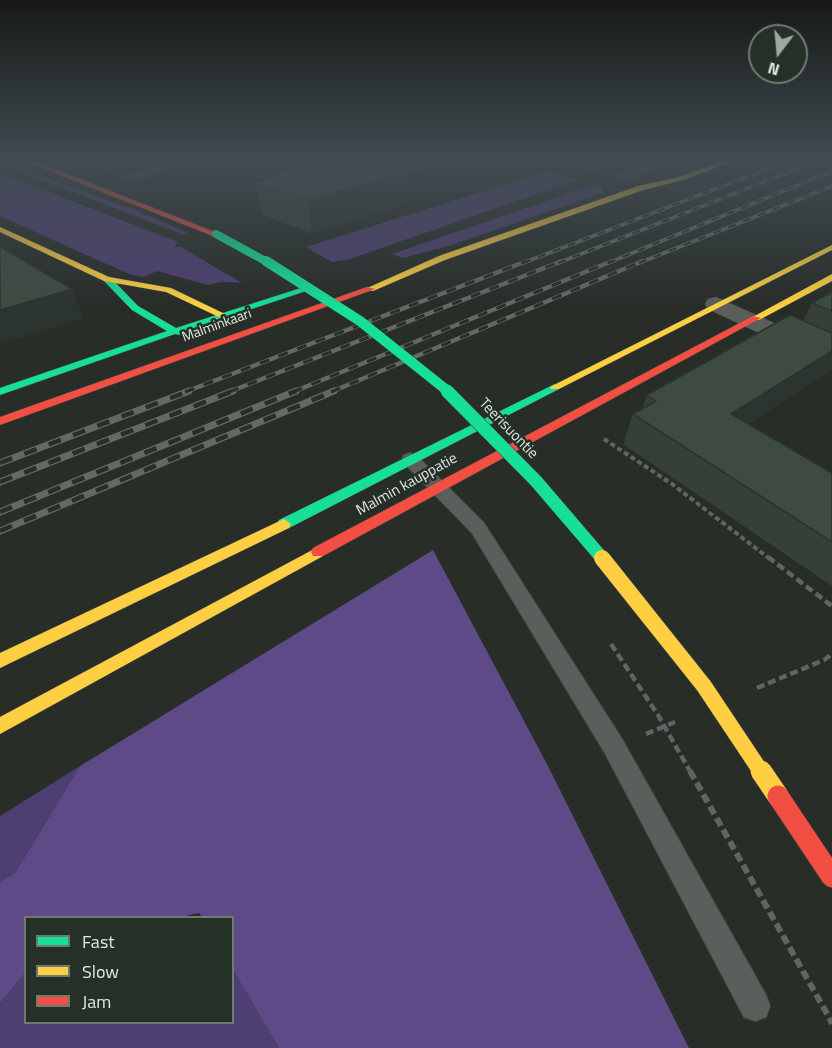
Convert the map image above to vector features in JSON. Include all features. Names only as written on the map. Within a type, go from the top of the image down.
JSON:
[{"type":"main road","name":"Teerisuontie","points":[[154,210],[216,234],[289,275],[360,321],[448,391],[536,481],[617,575],[704,686],[832,877]]},
{"type":"main road","name":"Malminkaari","points":[[0,421],[399,279],[442,258],[579,210]]},
{"type":"main road","points":[[0,229],[107,279],[168,290],[192,299],[222,315],[218,343],[174,332],[135,308],[107,279]]},
{"type":"main road","name":"Malmin kauppatie","points":[[0,661],[243,545],[832,247]]},
{"type":"main road","name":"Malminkaari","points":[[386,266],[442,258]]},
{"type":"main road","name":"Malmin kauppatie","points":[[0,726],[438,487],[832,277]]},
{"type":"main road","name":"Malminkaari","points":[[0,392],[222,315],[330,282]]},
{"type":"street","points":[[716,304],[832,359]]},
{"type":"lane","points":[[410,459],[478,528],[614,747],[755,1006]]},
{"type":"path","points":[[600,436],[672,484],[832,606]]},
{"type":"path","points":[[605,636],[658,715],[831,1022]]},
{"type":"shaded area","points":[[0,210],[95,210],[178,242],[174,247],[181,247],[242,283],[221,282],[208,285],[157,271],[144,277],[131,275],[0,216]]},
{"type":"shaded area","points":[[119,210],[135,210],[188,233],[184,235]]},
{"type":"shaded area","points":[[424,210],[491,210],[347,260],[332,262],[306,247]]},
{"type":"shaded area","points":[[520,210],[553,210],[452,245],[403,258],[392,254]]},
{"type":"shaded area","points":[[433,550],[547,764],[689,1048],[279,1048],[234,972],[234,916],[201,916],[199,913],[186,916],[24,916],[24,974],[0,1003],[0,882],[15,873],[80,766]]},
{"type":"shaded area","points":[[80,766],[15,873],[0,882],[0,816]]},
{"type":"shaded area","points":[[234,972],[279,1048],[0,1048],[0,1003],[24,974],[24,1024],[234,1024]]},
{"type":"building","points":[[0,247],[72,289],[0,310]]},
{"type":"building","points":[[832,292],[832,311],[812,303]]},
{"type":"building","points":[[790,315],[832,333],[832,351],[731,414],[832,473],[832,542],[633,414],[656,401],[647,395]]},
{"type":"railway","points":[[523,263],[661,210]]},
{"type":"railway","points":[[558,263],[693,210]]},
{"type":"railway","points":[[608,263],[737,210]]},
{"type":"railway","points":[[639,263],[772,210]]},
{"type":"railway","points":[[185,392],[527,261]]},
{"type":"railway","points":[[229,392],[562,261]]},
{"type":"railway","points":[[293,392],[612,261]]},
{"type":"railway","points":[[331,392],[643,261]]},
{"type":"railway","points":[[0,463],[189,391]]},
{"type":"railway","points":[[0,482],[233,391]]},
{"type":"railway","points":[[0,512],[296,391]]},
{"type":"railway","points":[[0,531],[334,391]]},
{"type":"traffic: fast","points":[[216,234],[271,264],[360,321],[448,391],[536,481],[602,558]]},
{"type":"traffic: fast","points":[[107,279],[135,308],[174,331],[188,335]]},
{"type":"traffic: fast","points":[[0,392],[222,315],[304,290]]},
{"type":"traffic: fast","points":[[284,524],[555,387]]},
{"type":"traffic: slow","points":[[370,289],[442,258],[579,210]]},
{"type":"traffic: slow","points":[[0,229],[107,279],[168,290],[222,315]]},
{"type":"traffic: slow","points":[[555,387],[832,247]]},
{"type":"traffic: slow","points":[[756,318],[832,277]]},
{"type":"traffic: slow","points":[[0,661],[284,524]]},
{"type":"traffic: slow","points":[[0,726],[318,552]]},
{"type":"traffic: slow","points":[[602,558],[704,686],[778,796]]},
{"type":"traffic: jam","points":[[154,210],[216,234]]},
{"type":"traffic: jam","points":[[0,421],[370,289]]},
{"type":"traffic: jam","points":[[318,552],[756,318]]},
{"type":"traffic: jam","points":[[778,796],[832,877]]}]
